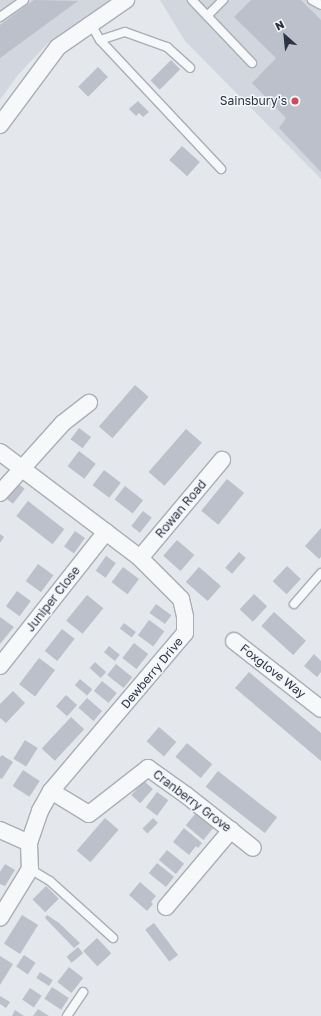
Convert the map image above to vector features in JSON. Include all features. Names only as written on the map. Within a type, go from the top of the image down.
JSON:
[{"type":"street","points":[[0,125],[58,47],[126,0]]},
{"type":"street","points":[[0,493],[63,423],[89,403]]},
{"type":"street","name":"Dewberry Drive","points":[[0,452],[21,470],[140,558],[181,599],[185,617],[185,633],[51,791],[40,810],[29,844],[30,869]]},
{"type":"street","name":"Rowan Road","points":[[140,558],[222,460]]},
{"type":"street","name":"Juniper Close","points":[[0,666],[106,532]]},
{"type":"street","name":"Foxglove Way","points":[[234,641],[318,700]]},
{"type":"street","name":"Cranberry Grove","points":[[51,791],[89,814],[148,768],[186,795],[254,848]]},
{"type":"street","points":[[0,830],[29,844]]},
{"type":"street","points":[[166,907],[231,830]]},
{"type":"street","points":[[0,918],[30,869]]},
{"type":"lane","points":[[0,17],[24,0]]},
{"type":"lane","points":[[192,0],[252,63]]},
{"type":"lane","points":[[207,16],[223,0]]},
{"type":"lane","points":[[312,0],[321,5]]},
{"type":"lane","points":[[90,24],[100,40],[221,169]]},
{"type":"lane","points":[[100,40],[125,32],[168,47],[190,68]]},
{"type":"lane","points":[[294,604],[320,575]]},
{"type":"lane","points":[[30,869],[50,882],[113,938]]},
{"type":"lane","points":[[67,1016],[83,992]]},
{"type":"shaded area","points":[[0,0],[110,0],[48,43],[17,76],[0,100]]},
{"type":"shaded area","points":[[160,0],[321,0],[321,179],[185,41]]},
{"type":"building","points":[[34,0],[78,1],[0,58],[0,25]]},
{"type":"building","name":"Sainsbury's","points":[[251,0],[301,0],[321,20],[321,172],[279,128],[286,118],[252,83],[276,58],[234,17]]},
{"type":"building","points":[[171,60],[180,69],[160,90],[150,81]]},
{"type":"building","points":[[98,67],[108,77],[88,97],[78,87]]},
{"type":"building","points":[[138,101],[149,112],[143,117],[139,113],[136,116],[129,109]]},
{"type":"building","points":[[182,146],[200,162],[187,176],[169,160]]},
{"type":"building","points":[[135,385],[149,397],[113,438],[99,427]]},
{"type":"building","points":[[79,428],[91,437],[83,448],[71,439]]},
{"type":"building","points":[[186,429],[202,443],[164,486],[149,472]]},
{"type":"building","points":[[79,451],[96,464],[84,479],[68,466]]},
{"type":"building","points":[[104,470],[121,483],[109,498],[93,485]]},
{"type":"building","points":[[227,479],[244,493],[218,525],[201,511]]},
{"type":"building","points":[[16,482],[25,489],[13,504],[4,497]]},
{"type":"building","points":[[125,486],[143,500],[133,514],[115,499]]},
{"type":"building","points":[[28,501],[64,529],[53,544],[16,516]]},
{"type":"building","points":[[143,511],[152,518],[140,533],[131,526]]},
{"type":"building","points":[[321,528],[321,557],[319,559],[305,546]]},
{"type":"building","points":[[75,531],[85,538],[74,553],[64,547]]},
{"type":"building","points":[[0,534],[4,537],[0,543]]},
{"type":"building","points":[[177,540],[194,555],[181,571],[163,556]]},
{"type":"building","points":[[239,552],[246,558],[232,574],[225,568]]},
{"type":"building","points":[[106,556],[116,563],[106,578],[96,571]]},
{"type":"building","points":[[38,564],[53,575],[41,592],[26,581]]},
{"type":"building","points":[[287,566],[301,579],[287,594],[273,581]]},
{"type":"building","points":[[123,567],[139,579],[128,594],[112,582]]},
{"type":"building","points":[[199,567],[221,586],[208,601],[186,582]]},
{"type":"building","points":[[17,591],[31,601],[20,616],[6,606]]},
{"type":"building","points":[[254,594],[267,606],[253,622],[240,609]]},
{"type":"building","points":[[87,595],[103,608],[83,634],[66,621]]},
{"type":"building","points":[[156,604],[171,615],[165,624],[150,613]]},
{"type":"building","points":[[274,612],[306,641],[293,655],[261,626]]},
{"type":"building","points":[[0,617],[14,627],[0,644]]},
{"type":"building","points":[[149,620],[164,631],[153,647],[138,635]]},
{"type":"building","points":[[124,623],[136,632],[132,638],[120,629]]},
{"type":"building","points":[[62,629],[75,639],[57,661],[45,651]]},
{"type":"building","points":[[134,643],[148,654],[136,669],[122,658]]},
{"type":"building","points":[[109,646],[120,655],[115,661],[104,652]]},
{"type":"building","points":[[314,654],[321,661],[321,672],[317,677],[304,666]]},
{"type":"building","points":[[39,658],[55,670],[35,696],[19,684]]},
{"type":"building","points":[[95,662],[106,672],[101,678],[90,668]]},
{"type":"building","points":[[116,664],[132,677],[124,688],[107,675]]},
{"type":"building","points":[[249,672],[321,733],[321,761],[235,688]]},
{"type":"building","points":[[80,679],[92,689],[87,695],[75,685]]},
{"type":"building","points":[[102,681],[117,693],[109,703],[94,691]]},
{"type":"building","points":[[13,691],[25,703],[6,723],[0,718],[0,704]]},
{"type":"building","points":[[66,695],[77,705],[67,716],[56,706]]},
{"type":"building","points":[[87,698],[102,711],[94,721],[78,708]]},
{"type":"building","points":[[71,717],[84,729],[55,761],[42,748]]},
{"type":"building","points":[[159,727],[176,742],[164,756],[147,741]]},
{"type":"building","points":[[25,740],[38,748],[26,767],[13,759]]},
{"type":"building","points":[[187,743],[212,764],[201,778],[175,757]]},
{"type":"building","points":[[2,755],[13,762],[2,779],[0,778],[0,757]]},
{"type":"building","points":[[23,770],[40,781],[29,797],[13,786]]},
{"type":"building","points":[[218,771],[277,817],[265,833],[206,787]]},
{"type":"building","points":[[144,781],[153,789],[140,803],[131,795]]},
{"type":"building","points":[[157,792],[168,800],[157,816],[146,807]]},
{"type":"building","points":[[196,813],[214,828],[203,840],[186,825]]},
{"type":"building","points":[[105,818],[119,830],[90,862],[77,850]]},
{"type":"building","points":[[153,818],[158,823],[147,834],[142,829]]},
{"type":"building","points":[[184,828],[202,843],[198,848],[196,846],[189,855],[173,842]]},
{"type":"building","points":[[167,850],[184,864],[176,874],[159,860]]},
{"type":"building","points":[[157,863],[174,877],[166,887],[149,873]]},
{"type":"building","points":[[5,864],[15,870],[5,886],[0,884],[0,872]]},
{"type":"building","points":[[140,882],[156,896],[151,902],[153,904],[147,911],[129,895]]},
{"type":"building","points":[[46,886],[59,899],[45,912],[33,899]]},
{"type":"building","points":[[22,915],[38,925],[20,954],[4,944]]},
{"type":"building","points":[[47,915],[59,923],[80,943],[74,948],[45,918]]},
{"type":"building","points":[[154,923],[178,955],[169,962],[145,930]]},
{"type":"building","points":[[97,938],[111,953],[97,966],[83,951]]},
{"type":"building","points":[[78,947],[83,953],[72,963],[67,957]]},
{"type":"building","points":[[24,955],[36,963],[28,974],[16,967]]},
{"type":"building","points":[[0,956],[13,964],[0,985]]},
{"type":"building","points":[[69,967],[83,978],[71,993],[57,982]]},
{"type":"building","points":[[40,972],[53,980],[49,986],[36,978]]},
{"type":"building","points":[[52,987],[69,998],[61,1010],[44,999]]},
{"type":"building","points":[[30,988],[42,996],[34,1007],[22,1000]]},
{"type":"building","points":[[0,996],[10,1002],[6,1008],[0,1004]]},
{"type":"building","points":[[38,1009],[49,1016],[33,1016]]},
{"type":"building","points":[[15,1010],[24,1016],[12,1016]]},
{"type":"place","name":"Sainsbury's","points":[[295,101]]}]
